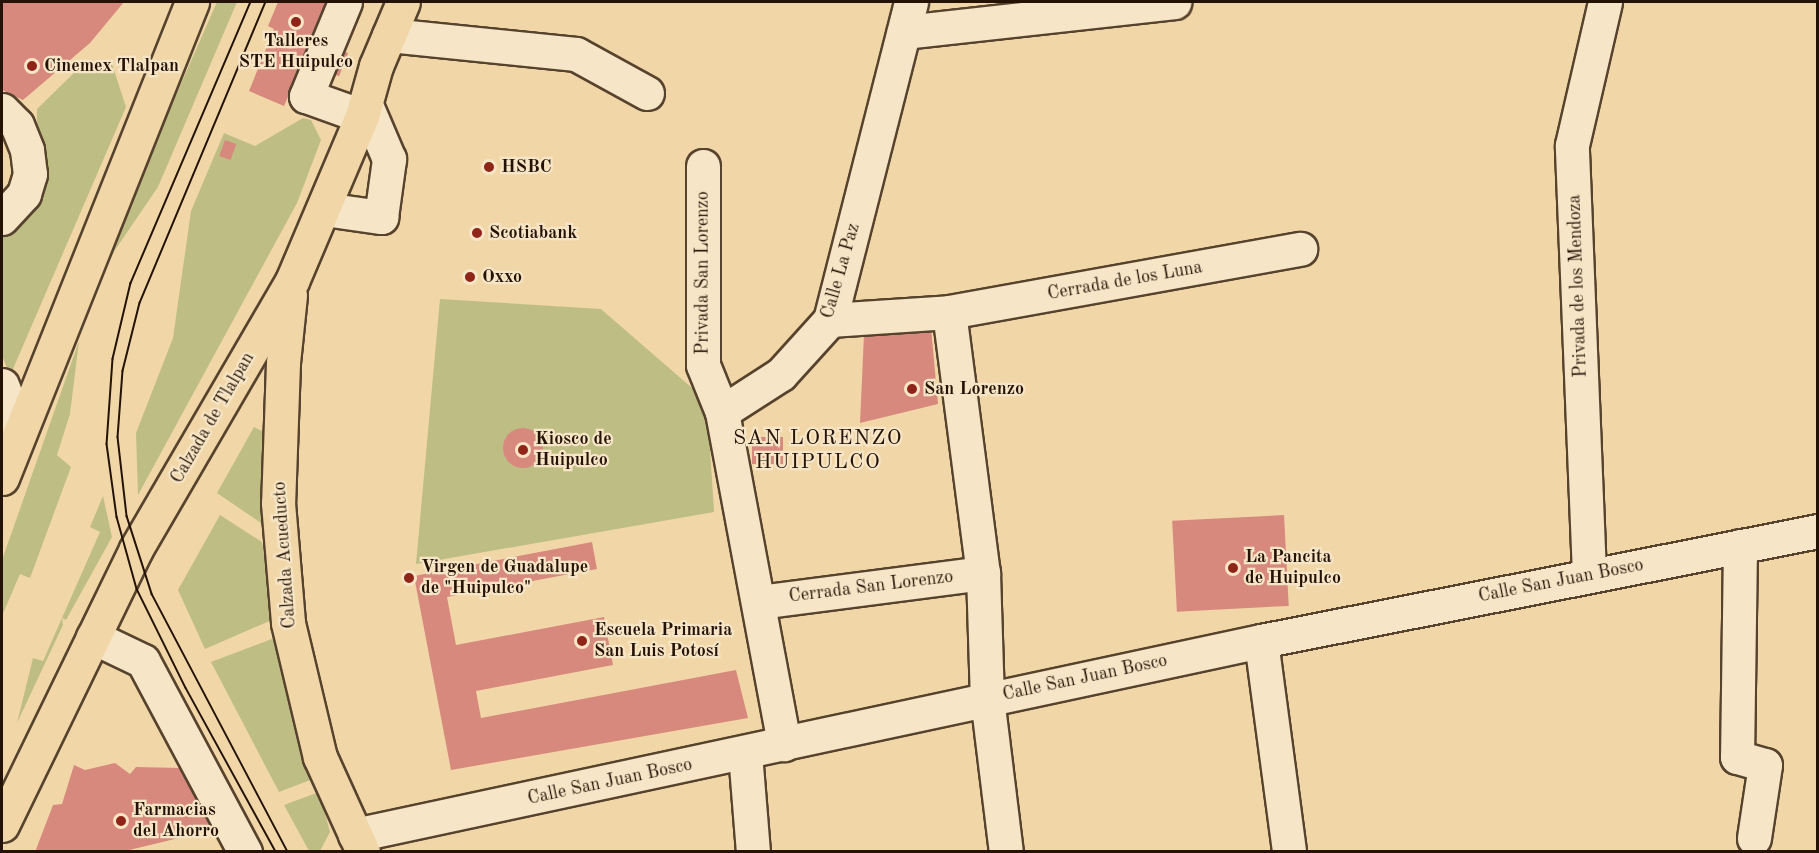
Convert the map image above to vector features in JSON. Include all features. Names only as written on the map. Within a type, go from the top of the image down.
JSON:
[{"type":"main road","points":[[2,478],[192,2]]},
{"type":"main road","name":"Calzada de Tlalpan","points":[[2,825],[13,790],[136,549],[292,281],[364,110],[388,35],[403,2]]},
{"type":"main road","name":"Calzada Acueducto","points":[[292,281],[283,363],[279,461],[283,579],[296,665],[312,730],[328,781],[359,843]]},
{"type":"street","points":[[324,209],[381,217],[389,159],[364,110],[306,96],[345,2]]},
{"type":"street","points":[[908,17],[1174,2]]},
{"type":"street","name":"Privada de los Mendoza","points":[[1589,574],[1572,145],[1605,2]]},
{"type":"street","name":"Calle La Paz","points":[[722,412],[781,374],[830,320],[908,17]]},
{"type":"street","points":[[388,35],[576,54],[647,93]]},
{"type":"street","points":[[2,110],[17,125],[27,150],[30,174],[24,194],[2,219]]},
{"type":"street","name":"Privada San Lorenzo","points":[[703,166],[703,365],[722,412]]},
{"type":"street","name":"Cerrada de los Luna","points":[[830,320],[949,312],[1300,249]]},
{"type":"street","points":[[949,312],[983,573],[987,698],[1006,852]]},
{"type":"street","points":[[2,385],[20,431]]},
{"type":"street","points":[[722,412],[759,602],[783,744]]},
{"type":"street","name":"Calle San Juan Bosco","points":[[359,843],[987,698],[1589,574],[1818,531]]},
{"type":"street","points":[[1740,546],[1737,757],[1765,765],[1754,838]]},
{"type":"street","name":"Cerrada San Lorenzo","points":[[759,602],[983,573]]},
{"type":"street","points":[[93,637],[144,661],[245,852]]},
{"type":"street","points":[[1261,641],[1289,852]]},
{"type":"street","points":[[746,753],[753,852]]},
{"type":"shaded area","points":[[217,2],[237,2],[158,187],[115,250],[92,297],[112,240]]},
{"type":"shaded area","points":[[111,61],[126,107],[10,376],[2,355],[2,218],[36,187],[37,109],[80,67]]},
{"type":"shaded area","points":[[303,118],[311,120],[321,140],[297,203],[138,495],[136,433],[173,338],[191,211],[224,133],[255,146]]},
{"type":"shaded area","points":[[440,299],[601,309],[707,401],[714,512],[416,564]]},
{"type":"shaded area","points":[[79,341],[70,414],[57,455],[71,467],[30,578],[20,574],[2,616],[2,560]]},
{"type":"shaded area","points":[[254,427],[262,431],[261,523],[217,493]]},
{"type":"shaded area","points":[[103,496],[112,537],[66,620],[62,618],[100,532],[90,527]]},
{"type":"shaded area","points":[[220,515],[262,542],[274,619],[205,649],[178,590]]},
{"type":"shaded area","points":[[62,618],[63,625],[17,723],[33,658],[43,661]]},
{"type":"shaded area","points":[[277,637],[318,777],[279,792],[211,662]]},
{"type":"shaded area","points":[[319,792],[330,832],[320,851],[309,851],[284,805]]},
{"type":"building","name":"Cinemex Tlalpan","points":[[2,2],[124,2],[90,43],[23,100],[2,90]]},
{"type":"building","points":[[278,2],[330,2],[284,106],[249,91],[274,29],[268,26]]},
{"type":"building","points":[[335,48],[348,53],[339,76],[326,71]]},
{"type":"building","points":[[225,140],[236,144],[230,160],[219,156]]},
{"type":"building","points":[[931,328],[938,404],[860,423],[864,334]]},
{"type":"building","points":[[523,428],[531,429],[537,434],[542,440],[542,456],[537,462],[531,467],[523,468],[515,467],[509,462],[504,456],[503,448],[504,440],[509,434],[515,429]]},
{"type":"building","points":[[752,437],[783,437],[783,464],[752,464]]},
{"type":"building","name":"La Pancita de Huipulco","points":[[1284,515],[1289,606],[1177,612],[1172,521]]},
{"type":"building","points":[[592,542],[597,569],[447,597],[456,645],[604,617],[613,665],[476,691],[481,718],[736,670],[748,718],[451,770],[414,576]]},
{"type":"building","points":[[115,763],[130,774],[136,767],[182,768],[214,823],[208,831],[121,852],[35,852],[53,805],[62,804],[74,765],[85,770]]},
{"type":"tram line","points":[[251,2],[131,283],[113,359],[107,444],[117,517],[137,589],[186,688],[276,852]]},
{"type":"tram line","points":[[266,2],[140,303],[123,371],[118,437],[127,516],[152,594],[288,852]]},
{"type":"place","name":"Talleres STE Huipulco","points":[[296,22]]},
{"type":"place","name":"Cinemex Tlalpan","points":[[32,66]]},
{"type":"place","name":"HSBC","points":[[489,167]]},
{"type":"place","name":"Scotiabank","points":[[477,233]]},
{"type":"place","name":"Oxxo","points":[[470,277]]},
{"type":"place","name":"San Lorenzo","points":[[912,389]]},
{"type":"place","name":"Kiosco de Huipulco","points":[[523,450]]},
{"type":"place","name":"La Pancita de Huipulco","points":[[1233,568]]},
{"type":"place","name":"Virgen de Guadalupe de \"Huipulco\"","points":[[409,578]]},
{"type":"place","name":"Escuela Primaria San Luis Potosí","points":[[582,641]]},
{"type":"place","name":"Farmacias del Ahorro","points":[[121,821]]},
{"type":"district","name":"SAN LORENZO HUIPULCO","points":[[818,451]]}]
